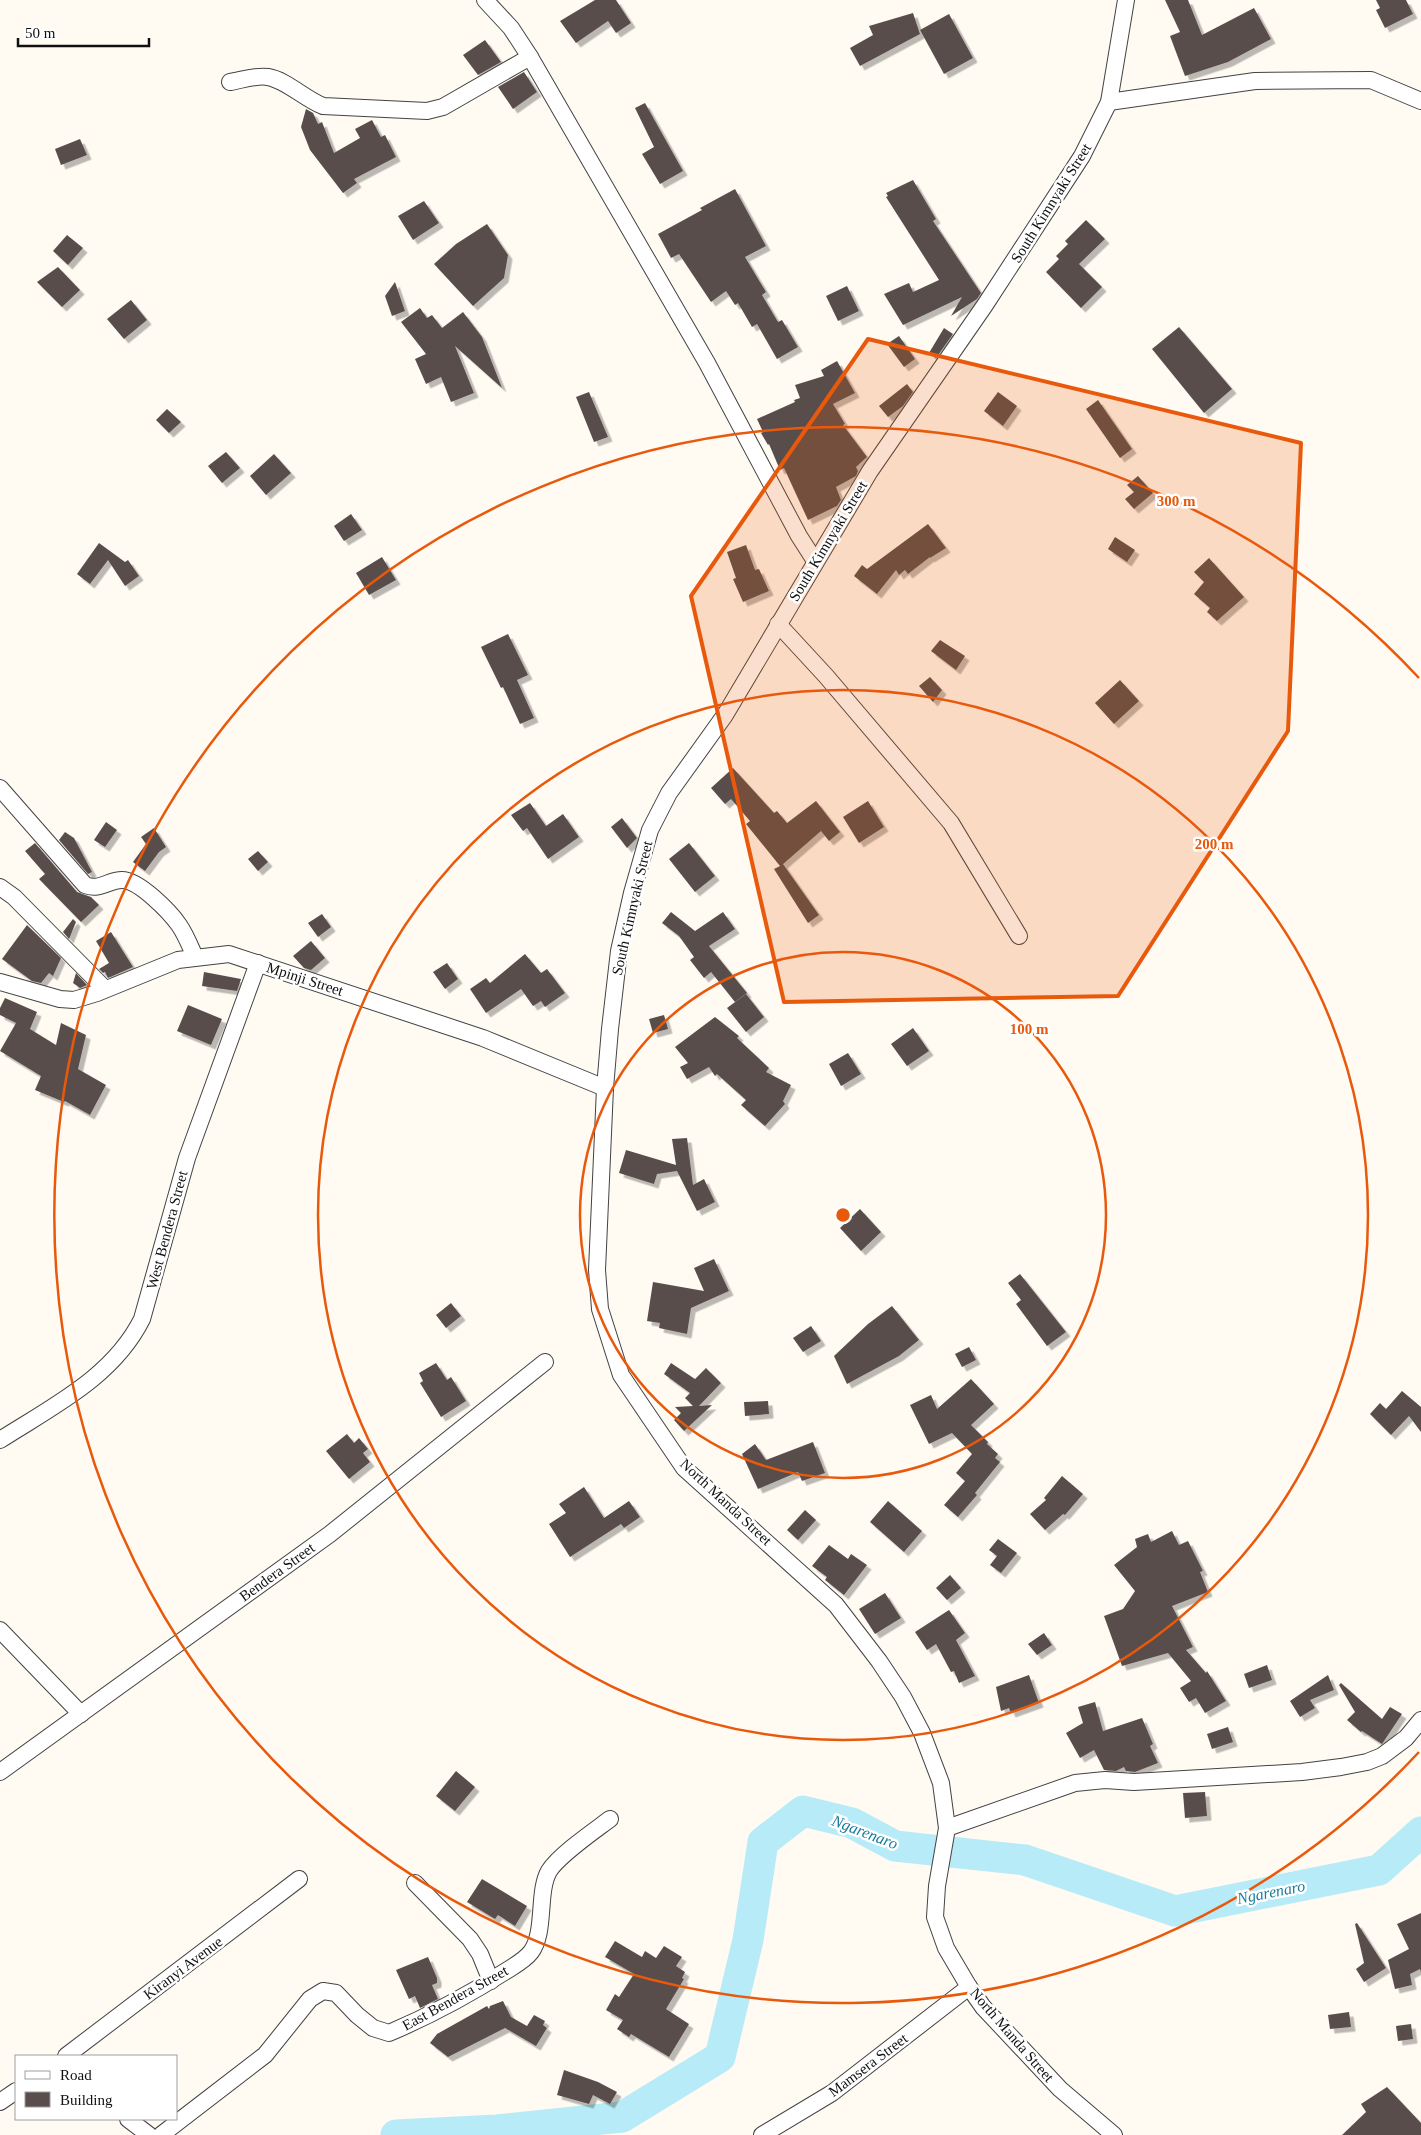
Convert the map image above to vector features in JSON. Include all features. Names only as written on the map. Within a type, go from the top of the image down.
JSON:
[{"type":"street","points":[[485,0],[512,28],[530,57],[707,363],[799,536],[816,561]]},
{"type":"street","name":"South Kimnyaki Street","points":[[604,1110],[619,951],[632,893],[650,830],[669,793],[721,721],[870,470],[985,306],[1082,156],[1109,102],[1126,0]]},
{"type":"street","points":[[230,82],[270,77],[283,83],[311,102],[323,106],[427,111],[444,107],[530,57]]},
{"type":"street","points":[[1109,102],[1254,81],[1370,80],[1421,100]]},
{"type":"street","points":[[778,624],[826,676],[951,823],[1019,936]]},
{"type":"street","points":[[0,788],[85,885],[94,888],[120,880],[128,881],[140,887],[172,916],[181,928],[195,957]]},
{"type":"street","points":[[0,887],[14,897],[105,989]]},
{"type":"street","name":"Mpinji Street","points":[[0,982],[74,1000],[178,960],[230,954],[483,1038],[605,1088]]},
{"type":"street","name":"West Bendera Street","points":[[0,1440],[91,1382],[110,1365],[133,1338],[142,1319],[187,1158],[258,963]]},
{"type":"street","name":"North Manda Street","points":[[604,1110],[597,1270],[600,1309],[621,1375],[684,1468],[836,1606],[879,1661],[903,1697],[934,1761],[941,1783],[947,1828],[937,1886],[936,1917],[946,1948],[982,2007],[1060,2089],[1114,2135]]},
{"type":"street","name":"Bendera Street","points":[[0,1772],[330,1534],[545,1362]]},
{"type":"street","points":[[0,1630],[81,1714]]},
{"type":"street","points":[[947,1828],[1075,1783],[1105,1780],[1134,1782],[1341,1768],[1367,1762],[1382,1756],[1406,1738],[1421,1720]]},
{"type":"street","name":"East Bendera Street","points":[[161,2135],[265,2055],[310,1999],[323,1991],[336,1993],[357,2015],[373,2028],[389,2033],[491,1980],[531,1952],[538,1934],[549,1872],[559,1860],[610,1818]]},
{"type":"street","name":"Kiranyi Avenue","points":[[67,2055],[299,1879]]},
{"type":"street","points":[[415,1882],[470,1940],[480,1954],[491,1980]]},
{"type":"street","name":"Mamsera Street","points":[[762,2135],[832,2093],[969,1987]]},
{"type":"street","points":[[0,2102],[15,2092]]},
{"type":"street","points":[[129,2120],[149,2135]]},
{"type":"highlighted area","points":[[868,339],[1301,443],[1288,731],[1118,996],[784,1002],[691,596]]},
{"type":"building","points":[[595,0],[616,0],[631,23],[616,33],[608,21],[576,43],[560,21]]},
{"type":"building","points":[[1165,0],[1188,0],[1202,35],[1254,8],[1271,39],[1228,62],[1185,76],[1170,36],[1180,32]]},
{"type":"building","points":[[1376,0],[1406,0],[1413,14],[1385,28],[1376,10],[1380,8]]},
{"type":"building","points":[[913,13],[920,34],[860,66],[850,48],[873,35],[869,26]]},
{"type":"building","points":[[949,14],[973,58],[944,74],[920,30]]},
{"type":"building","points":[[485,40],[501,62],[478,75],[463,55]]},
{"type":"building","points":[[524,72],[537,92],[513,109],[498,87]]},
{"type":"building","points":[[645,103],[683,171],[660,184],[642,154],[654,147],[635,108]]},
{"type":"building","points":[[306,109],[313,113],[318,124],[322,122],[334,153],[360,138],[355,129],[372,120],[381,137],[385,135],[396,157],[354,179],[357,183],[343,193],[310,150],[301,127]]},
{"type":"building","points":[[80,139],[87,155],[61,165],[55,149]]},
{"type":"building","points":[[913,180],[936,219],[933,221],[981,293],[977,299],[951,316],[962,297],[903,325],[884,294],[909,283],[913,292],[939,280],[886,197],[888,196],[886,193]]},
{"type":"building","points":[[735,189],[766,246],[745,257],[766,292],[762,295],[778,322],[782,320],[798,347],[777,359],[757,324],[752,327],[738,303],[735,305],[726,291],[711,302],[679,254],[671,258],[658,234]]},
{"type":"building","points":[[424,201],[439,223],[413,240],[398,216]]},
{"type":"building","points":[[1086,220],[1105,239],[1079,264],[1102,287],[1081,308],[1046,272],[1059,259],[1056,256],[1068,244],[1065,241]]},
{"type":"building","points":[[487,224],[508,255],[504,278],[473,306],[434,264],[456,244]]},
{"type":"building","points":[[67,235],[83,248],[68,265],[53,251]]},
{"type":"building","points":[[58,267],[80,290],[62,307],[37,282]]},
{"type":"building","points":[[395,282],[405,311],[392,316],[385,296]]},
{"type":"building","points":[[847,286],[859,311],[838,321],[826,296]]},
{"type":"building","points":[[131,300],[147,320],[124,339],[107,319]]},
{"type":"building","points":[[420,308],[427,318],[432,315],[442,328],[463,312],[482,337],[502,388],[455,346],[474,393],[451,402],[441,377],[426,384],[415,359],[426,354],[401,322]]},
{"type":"building","points":[[1179,327],[1232,389],[1204,413],[1152,349]]},
{"type":"building","points":[[944,328],[953,334],[936,358],[929,353]]},
{"type":"building","points":[[899,336],[915,359],[904,367],[887,344]]},
{"type":"building","points":[[837,361],[855,393],[833,404],[845,424],[843,425],[867,457],[856,467],[858,471],[856,476],[836,487],[841,500],[837,506],[808,520],[784,468],[780,470],[769,444],[761,433],[763,432],[757,419],[795,402],[794,400],[800,398],[795,385],[824,376],[821,370]]},
{"type":"building","points":[[907,384],[913,392],[903,406],[888,417],[879,406]]},
{"type":"building","points":[[589,392],[608,437],[594,442],[576,397]]},
{"type":"building","points":[[998,392],[1017,406],[1003,426],[984,411]]},
{"type":"building","points":[[1098,400],[1132,449],[1120,458],[1086,409]]},
{"type":"building","points":[[167,409],[181,422],[169,433],[156,420]]},
{"type":"building","points":[[226,452],[240,468],[222,483],[208,466]]},
{"type":"building","points":[[274,454],[291,473],[266,495],[250,476]]},
{"type":"building","points":[[1138,476],[1153,493],[1134,509],[1125,499],[1134,492],[1127,485]]},
{"type":"building","points":[[351,514],[362,530],[344,541],[334,526]]},
{"type":"building","points":[[928,524],[946,548],[930,557],[908,574],[905,570],[899,575],[896,570],[877,594],[854,576],[862,565],[867,569]]},
{"type":"building","points":[[1115,537],[1135,550],[1127,562],[1108,549]]},
{"type":"building","points":[[99,543],[125,562],[128,560],[139,576],[125,586],[108,560],[90,584],[77,574]]},
{"type":"building","points":[[746,545],[755,570],[759,569],[769,591],[743,602],[733,579],[736,578],[727,552]]},
{"type":"building","points":[[382,557],[396,580],[369,595],[356,573]]},
{"type":"building","points":[[1209,558],[1244,597],[1217,621],[1207,612],[1210,608],[1194,594],[1204,582],[1194,572]]},
{"type":"building","points":[[508,634],[528,675],[517,680],[534,718],[520,724],[503,687],[501,688],[481,647]]},
{"type":"building","points":[[940,640],[965,656],[956,670],[931,651]]},
{"type":"building","points":[[930,677],[942,690],[933,702],[919,686]]},
{"type":"building","points":[[1120,680],[1139,701],[1114,724],[1095,703]]},
{"type":"building","points":[[733,768],[774,813],[777,811],[787,823],[816,801],[840,832],[829,841],[821,831],[783,864],[819,915],[808,923],[774,869],[780,866],[746,824],[750,821],[731,799],[725,804],[711,788]]},
{"type":"building","points":[[868,801],[884,827],[859,843],[843,817]]},
{"type":"building","points":[[530,803],[546,826],[563,814],[579,837],[548,859],[527,828],[523,831],[511,815]]},
{"type":"building","points":[[622,818],[637,838],[627,848],[611,827]]},
{"type":"building","points":[[106,822],[117,830],[105,847],[94,840]]},
{"type":"building","points":[[154,828],[166,847],[159,852],[145,871],[133,862],[146,844],[141,837]]},
{"type":"building","points":[[65,832],[74,838],[92,872],[88,874],[59,840]]},
{"type":"building","points":[[35,843],[77,892],[91,897],[99,905],[81,922],[39,879],[45,874],[25,851]]},
{"type":"building","points":[[689,843],[715,876],[695,892],[669,859]]},
{"type":"building","points":[[258,851],[268,862],[258,871],[248,859]]},
{"type":"building","points":[[671,912],[695,931],[723,912],[735,929],[709,946],[747,993],[735,1002],[711,972],[704,978],[690,960],[694,957],[679,936],[662,923]]},
{"type":"building","points":[[322,914],[331,927],[318,937],[308,923]]},
{"type":"building","points":[[73,919],[76,922],[69,939],[63,932]]},
{"type":"building","points":[[27,925],[61,958],[53,976],[49,973],[41,983],[32,981],[2,959]]},
{"type":"building","points":[[111,932],[133,967],[108,978],[105,972],[103,973],[99,969],[109,963],[96,941]]},
{"type":"building","points":[[311,941],[325,958],[311,970],[304,968],[293,956]]},
{"type":"building","points":[[525,954],[541,973],[547,969],[565,993],[545,1007],[541,1001],[533,1006],[521,989],[486,1013],[470,989],[486,978],[490,983]]},
{"type":"building","points":[[447,963],[458,979],[445,989],[433,972]]},
{"type":"building","points":[[204,972],[241,979],[237,991],[202,986]]},
{"type":"building","points":[[76,973],[87,985],[80,988],[73,983]]},
{"type":"building","points":[[746,994],[764,1017],[746,1032],[727,1008]]},
{"type":"building","points":[[5,998],[37,1012],[30,1029],[56,1045],[61,1023],[86,1035],[78,1069],[106,1085],[90,1115],[65,1101],[35,1090],[41,1076],[0,1051],[16,1023],[0,1015],[0,1008]]},
{"type":"building","points":[[188,1005],[222,1019],[211,1045],[177,1031]]},
{"type":"building","points":[[664,1015],[668,1029],[653,1033],[649,1019]]},
{"type":"building","points":[[715,1017],[739,1036],[737,1038],[769,1068],[766,1072],[791,1085],[783,1101],[785,1104],[765,1126],[741,1105],[746,1100],[717,1074],[715,1076],[709,1067],[687,1079],[680,1067],[688,1063],[675,1047]]},
{"type":"building","points":[[913,1028],[929,1051],[907,1066],[891,1044]]},
{"type":"building","points":[[848,1053],[861,1074],[841,1086],[829,1064]]},
{"type":"building","points":[[687,1138],[693,1185],[704,1179],[715,1202],[697,1211],[677,1171],[657,1174],[654,1184],[619,1173],[626,1150],[676,1165],[672,1139]]},
{"type":"building","points":[[860,1209],[881,1232],[861,1251],[840,1228]]},
{"type":"building","points":[[714,1259],[729,1291],[691,1308],[687,1334],[659,1328],[660,1323],[647,1321],[653,1282],[704,1291],[694,1268]]},
{"type":"building","points":[[1020,1274],[1066,1332],[1047,1346],[1016,1304],[1021,1300],[1008,1283]]},
{"type":"building","points":[[451,1303],[461,1316],[446,1328],[436,1315]]},
{"type":"building","points":[[892,1306],[919,1340],[899,1356],[847,1384],[834,1356],[868,1324]]},
{"type":"building","points":[[811,1326],[821,1341],[803,1352],[793,1338]]},
{"type":"building","points":[[969,1347],[976,1360],[962,1367],[955,1354]]},
{"type":"building","points":[[436,1363],[447,1380],[451,1377],[466,1401],[441,1417],[420,1383],[423,1381],[419,1373]]},
{"type":"building","points":[[671,1363],[695,1379],[706,1368],[721,1383],[699,1406],[712,1405],[684,1431],[674,1420],[681,1413],[675,1407],[693,1406],[685,1398],[690,1393],[664,1374]]},
{"type":"building","points":[[971,1379],[994,1404],[971,1425],[998,1454],[995,1458],[1000,1462],[975,1493],[977,1495],[958,1517],[944,1505],[965,1481],[956,1473],[972,1454],[952,1433],[929,1444],[910,1405],[931,1395],[937,1409]]},
{"type":"building","points":[[1402,1391],[1421,1407],[1421,1432],[1409,1416],[1391,1435],[1370,1414],[1380,1403],[1386,1409]]},
{"type":"building","points":[[768,1401],[769,1414],[745,1416],[744,1402]]},
{"type":"building","points":[[347,1434],[354,1443],[359,1438],[368,1449],[363,1453],[370,1462],[349,1479],[326,1451]]},
{"type":"building","points":[[813,1442],[825,1473],[802,1481],[798,1472],[758,1489],[742,1454],[755,1444],[766,1460]]},
{"type":"building","points":[[1062,1476],[1083,1494],[1065,1515],[1063,1514],[1045,1530],[1030,1514],[1046,1500],[1044,1498]]},
{"type":"building","points":[[584,1487],[604,1518],[629,1501],[640,1517],[624,1528],[621,1524],[570,1557],[549,1524],[566,1513],[559,1504]]},
{"type":"building","points":[[888,1501],[922,1531],[904,1552],[870,1522]]},
{"type":"building","points":[[805,1510],[816,1520],[798,1540],[787,1530]]},
{"type":"building","points":[[1172,1531],[1179,1545],[1188,1541],[1203,1571],[1200,1572],[1208,1592],[1172,1606],[1193,1647],[1186,1650],[1206,1673],[1207,1671],[1226,1701],[1205,1713],[1196,1698],[1189,1702],[1180,1688],[1191,1681],[1168,1653],[1122,1666],[1104,1616],[1123,1609],[1135,1591],[1114,1565],[1137,1547],[1135,1539],[1148,1534],[1151,1542]]},
{"type":"building","points":[[998,1539],[1017,1553],[1001,1573],[990,1565],[997,1556],[989,1550]]},
{"type":"building","points":[[829,1545],[848,1559],[851,1554],[867,1565],[844,1595],[825,1580],[827,1577],[812,1566]]},
{"type":"building","points":[[950,1575],[961,1588],[947,1600],[936,1588]]},
{"type":"building","points":[[885,1593],[901,1618],[875,1634],[859,1609]]},
{"type":"building","points":[[949,1610],[965,1633],[956,1640],[975,1676],[959,1683],[954,1671],[951,1672],[936,1644],[927,1650],[915,1632]]},
{"type":"building","points":[[1044,1633],[1052,1645],[1037,1655],[1028,1644]]},
{"type":"building","points":[[1267,1665],[1272,1680],[1249,1688],[1244,1674]]},
{"type":"building","points":[[1029,1675],[1039,1703],[1011,1713],[1009,1708],[1001,1711],[996,1687]]},
{"type":"building","points":[[1328,1675],[1334,1690],[1310,1700],[1315,1708],[1300,1717],[1290,1701]]},
{"type":"building","points":[[1341,1683],[1382,1719],[1390,1707],[1402,1714],[1382,1744],[1361,1732],[1347,1720],[1355,1712],[1339,1685]]},
{"type":"building","points":[[1095,1702],[1103,1731],[1142,1718],[1153,1744],[1150,1746],[1158,1763],[1135,1772],[1126,1771],[1124,1767],[1116,1771],[1104,1770],[1094,1750],[1080,1758],[1066,1733],[1083,1723],[1078,1707]]},
{"type":"building","points":[[1228,1727],[1233,1742],[1212,1749],[1207,1734]]},
{"type":"building","points":[[456,1771],[475,1787],[455,1811],[436,1796]]},
{"type":"building","points":[[1205,1792],[1207,1816],[1185,1818],[1183,1793]]},
{"type":"building","points":[[482,1879],[527,1906],[515,1926],[498,1915],[495,1919],[467,1902]]},
{"type":"building","points":[[1421,1913],[1421,1972],[1420,1969],[1410,1974],[1412,1985],[1395,1989],[1388,1960],[1409,1949],[1397,1924]]},
{"type":"building","points":[[1357,1923],[1386,1968],[1364,1982],[1356,1969],[1364,1963],[1355,1924]]},
{"type":"building","points":[[615,1941],[642,1957],[645,1951],[656,1958],[664,1946],[682,1957],[676,1966],[685,1972],[682,1978],[684,1979],[666,2009],[689,2024],[669,2057],[631,2034],[629,2037],[617,2029],[623,2020],[606,2010],[615,1994],[619,1997],[634,1974],[605,1957]]},
{"type":"building","points":[[428,1957],[437,1978],[437,1983],[432,1985],[438,1999],[420,2008],[415,1996],[409,1999],[396,1970]]},
{"type":"building","points":[[503,2001],[511,2017],[527,2026],[534,2015],[545,2021],[543,2025],[547,2028],[536,2046],[505,2028],[448,2057],[430,2043],[437,2034],[487,2006],[489,2009],[490,2006]]},
{"type":"building","points":[[1349,2012],[1351,2027],[1330,2029],[1328,2015]]},
{"type":"building","points":[[1411,2024],[1413,2039],[1398,2041],[1396,2026]]},
{"type":"building","points":[[564,2070],[598,2082],[617,2092],[610,2104],[593,2095],[589,2104],[557,2095]]},
{"type":"building","points":[[1387,2087],[1421,2123],[1421,2135],[1342,2135],[1366,2112],[1361,2104]]},
{"type":"waterway","name":"Ngarenaro","points":[[396,2135],[497,2130],[622,2117],[720,2057],[748,1940],[763,1842],[803,1811],[852,1823],[895,1846],[1025,1860],[1175,1911],[1379,1870],[1421,1832]]}]
